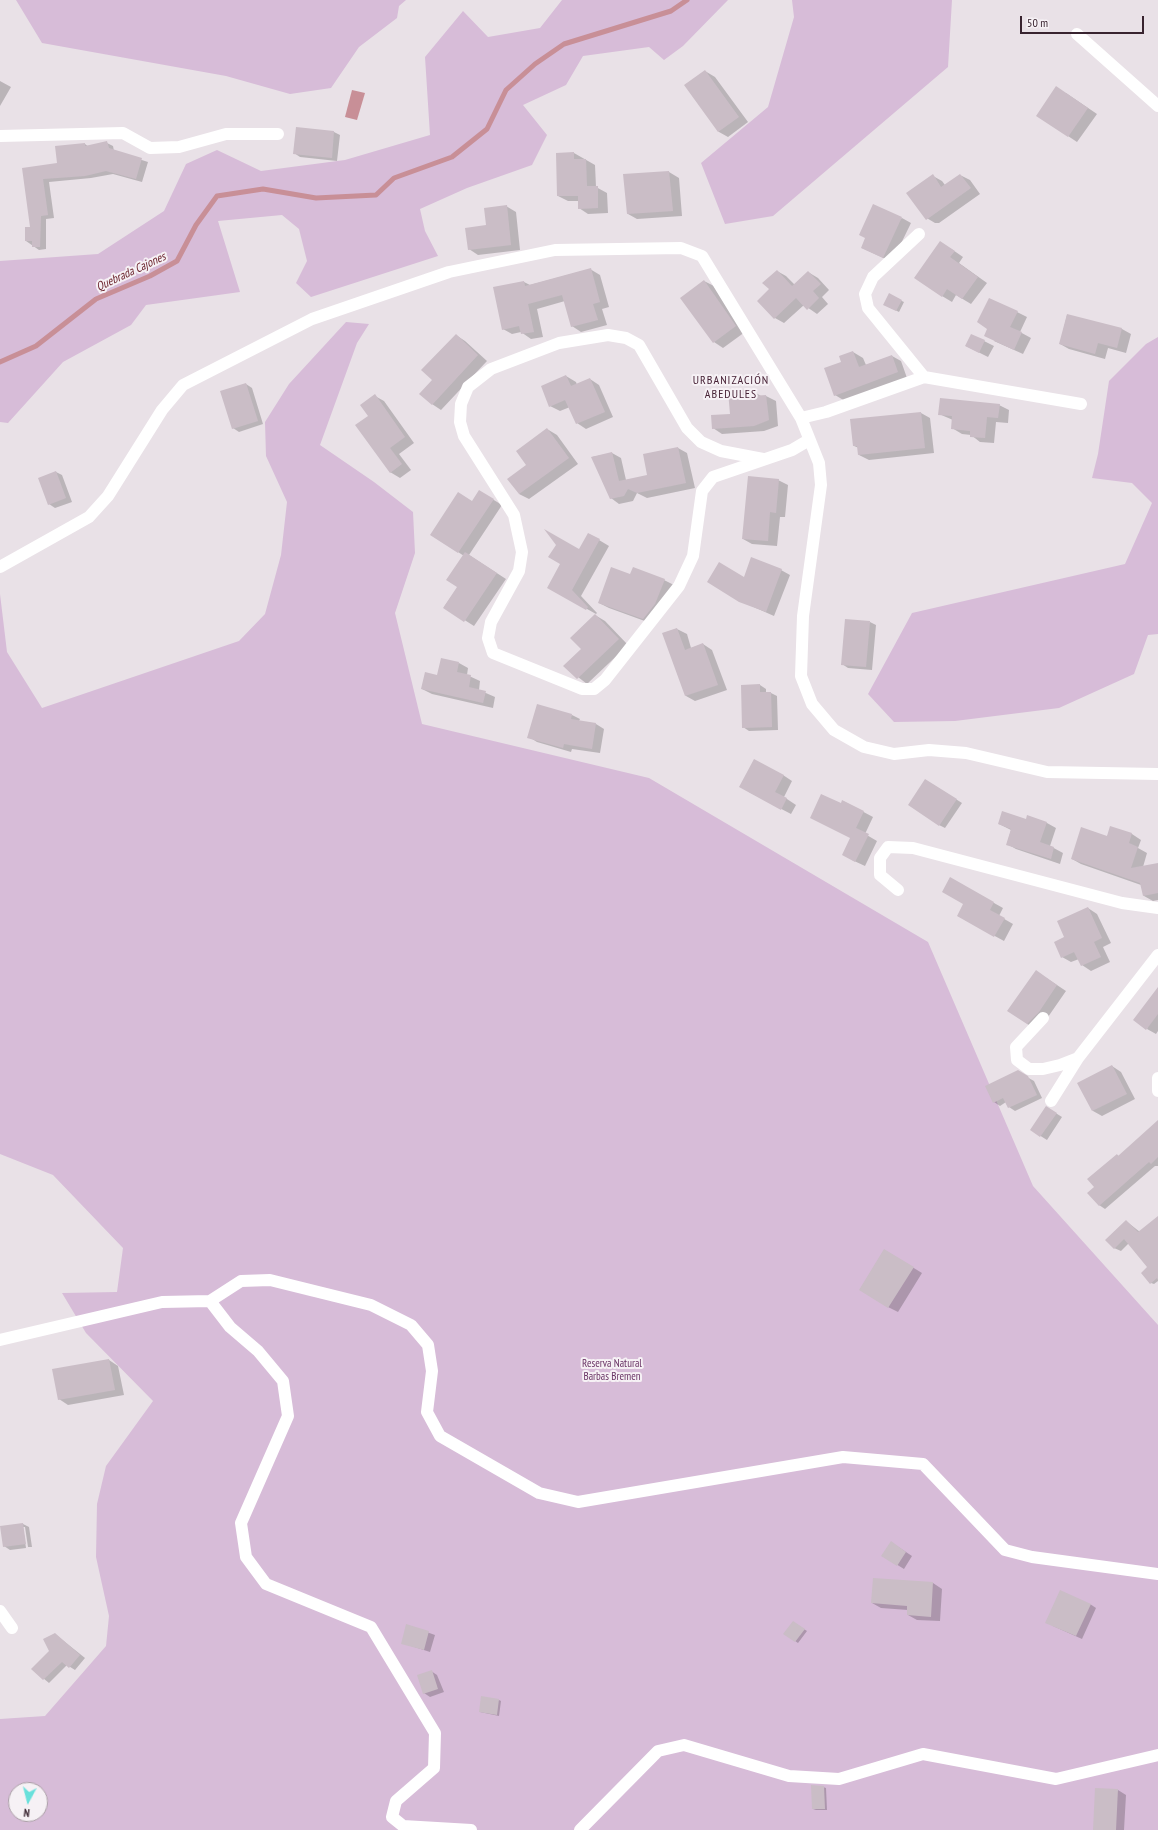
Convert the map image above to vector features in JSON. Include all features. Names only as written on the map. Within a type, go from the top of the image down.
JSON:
[{"type":"street","points":[[1077,34],[1158,106]]},
{"type":"street","points":[[0,136],[123,133],[150,148],[179,147],[226,134],[278,134]]},
{"type":"street","points":[[919,234],[873,277],[865,294],[868,308],[924,377]]},
{"type":"street","points":[[0,567],[89,517],[108,496],[162,410],[183,385],[312,318],[449,272],[555,250],[681,248],[702,256],[801,418],[819,463],[821,485],[803,616],[801,676],[812,704],[834,730],[864,747],[894,754],[929,750],[966,753],[1047,772],[1158,774]]},
{"type":"street","points":[[763,459],[721,451],[701,442],[687,428],[640,345],[626,338],[608,335],[560,343],[491,369],[468,387],[461,404],[460,422],[464,436],[514,514],[522,552],[520,571],[491,622],[488,638],[493,653],[582,689],[594,689],[605,680],[679,586],[693,556],[702,491],[713,477],[792,450],[809,440]]},
{"type":"street","points":[[801,418],[826,412],[924,377],[1081,404]]},
{"type":"street","points":[[898,890],[880,875],[880,858],[888,847],[913,848],[1122,903],[1158,908]]},
{"type":"street","points":[[1051,1101],[1078,1058],[1158,955]]},
{"type":"street","points":[[1043,1018],[1016,1047],[1017,1060],[1029,1069],[1043,1069],[1060,1065],[1078,1058]]},
{"type":"street","points":[[1158,1078],[1158,1092]]},
{"type":"street","points":[[0,1340],[162,1302],[210,1301],[241,1281],[270,1280],[371,1305],[411,1325],[428,1345],[432,1371],[427,1412],[440,1436],[538,1493],[578,1502],[843,1457],[923,1464],[1005,1550],[1032,1557],[1158,1574]]},
{"type":"street","points":[[210,1301],[230,1327],[258,1351],[283,1382],[288,1416],[241,1522],[246,1557],[266,1584],[371,1627],[436,1733],[434,1768],[396,1801],[392,1817],[403,1826],[471,1830]]},
{"type":"street","points":[[0,1611],[12,1628]]},
{"type":"street","points":[[580,1830],[658,1751],[684,1745],[789,1776],[839,1779],[923,1754],[1056,1779],[1158,1755]]},
{"type":"green space","points":[[16,0],[406,0],[399,6],[397,18],[359,47],[331,88],[290,94],[226,76],[42,43]]},
{"type":"green space","points":[[562,0],[728,0],[683,46],[664,60],[649,47],[583,56],[566,85],[523,105],[547,135],[532,165],[467,188],[420,209],[425,231],[438,256],[311,297],[296,283],[307,261],[299,229],[282,215],[218,221],[240,292],[146,305],[131,325],[63,362],[8,423],[0,422],[0,261],[98,254],[164,211],[186,164],[217,150],[261,171],[345,160],[430,135],[425,57],[463,11],[488,37],[540,28]]},
{"type":"green space","points":[[792,0],[952,0],[948,67],[773,216],[725,224],[701,163],[768,107],[794,17]]},
{"type":"green space","name":"Reserva Natural Barbas Bremen","points":[[346,322],[369,324],[357,343],[320,445],[374,482],[413,512],[415,553],[395,613],[422,724],[649,778],[928,942],[1033,1186],[1158,1325],[1158,1830],[0,1830],[0,1719],[45,1716],[106,1646],[109,1616],[96,1557],[97,1504],[106,1466],[153,1401],[86,1333],[62,1293],[117,1292],[123,1248],[53,1175],[0,1154],[0,594],[7,652],[42,708],[239,641],[265,614],[281,555],[287,502],[266,456],[265,422],[289,384]]},
{"type":"green space","points":[[1158,337],[1158,634],[1148,635],[1134,674],[1059,708],[955,721],[894,722],[868,694],[912,613],[1125,564],[1152,503],[1132,483],[1092,478],[1098,454],[1109,381],[1146,344]]},
{"type":"shaded area","points":[[352,90],[365,93],[357,120],[345,117]]},
{"type":"building","points":[[705,70],[739,117],[718,132],[684,85]]},
{"type":"building","points":[[1056,86],[1088,108],[1068,137],[1036,116]]},
{"type":"building","points":[[296,127],[334,131],[332,158],[293,154]]},
{"type":"building","points":[[107,141],[109,148],[142,158],[136,179],[106,171],[85,176],[43,179],[48,215],[41,216],[40,247],[32,247],[32,241],[25,241],[25,227],[30,227],[22,168],[57,163],[55,146],[85,143],[85,146]]},
{"type":"building","points":[[574,152],[574,159],[586,159],[587,186],[598,186],[598,208],[578,209],[578,196],[557,196],[556,153]]},
{"type":"building","points":[[669,171],[673,211],[627,214],[623,174]]},
{"type":"building","points":[[933,174],[941,187],[960,174],[971,188],[926,220],[906,193]]},
{"type":"building","points":[[873,204],[902,217],[883,258],[861,248],[865,238],[859,235]]},
{"type":"building","points":[[507,205],[511,245],[468,250],[465,228],[486,225],[484,208]]},
{"type":"building","points":[[940,241],[955,251],[950,257],[978,277],[962,299],[947,289],[942,297],[914,278]]},
{"type":"building","points":[[591,268],[600,302],[593,304],[598,320],[571,327],[562,295],[528,304],[534,332],[521,334],[519,326],[502,330],[493,287],[524,281],[525,286]]},
{"type":"building","points":[[777,270],[792,286],[808,271],[821,284],[813,291],[819,298],[807,310],[796,298],[774,319],[757,301],[769,289],[762,283]]},
{"type":"building","points":[[704,280],[736,326],[713,343],[680,298]]},
{"type":"building","points":[[889,293],[902,300],[896,311],[883,305]]},
{"type":"building","points":[[989,298],[1018,311],[1010,327],[1022,332],[1014,350],[984,336],[987,329],[977,322]]},
{"type":"building","points":[[1067,314],[1122,328],[1117,348],[1098,343],[1095,354],[1059,344]]},
{"type":"building","points":[[456,334],[478,355],[432,405],[419,394],[432,380],[421,370]]},
{"type":"building","points":[[971,334],[985,340],[979,353],[965,346]]},
{"type":"building","points":[[853,351],[859,367],[892,355],[898,372],[834,396],[824,368],[841,362],[839,356]]},
{"type":"building","points":[[566,375],[571,386],[590,378],[605,412],[576,424],[565,400],[549,407],[541,386]]},
{"type":"building","points":[[246,383],[258,421],[232,429],[220,391]]},
{"type":"building","points":[[751,389],[752,396],[766,395],[769,420],[754,426],[712,429],[711,415],[730,414],[728,391]]},
{"type":"building","points":[[375,394],[405,437],[390,448],[402,464],[390,473],[355,425],[368,416],[360,405]]},
{"type":"building","points":[[940,398],[1000,404],[998,418],[987,417],[985,438],[970,437],[970,431],[951,429],[952,416],[938,415]]},
{"type":"building","points":[[921,412],[925,448],[858,455],[857,446],[853,446],[850,419]]},
{"type":"building","points":[[547,428],[569,458],[519,494],[507,479],[526,465],[516,451]]},
{"type":"building","points":[[678,447],[686,483],[637,493],[628,489],[624,496],[610,499],[591,457],[612,452],[619,481],[647,475],[643,454]]},
{"type":"building","points":[[56,471],[66,498],[48,505],[38,478]]},
{"type":"building","points":[[748,476],[779,479],[776,513],[770,512],[768,541],[742,539]]},
{"type":"building","points":[[479,490],[494,499],[458,553],[430,535],[458,492],[472,501]]},
{"type":"building","points":[[544,529],[579,549],[588,533],[600,539],[572,590],[588,607],[586,610],[547,588],[560,564],[548,557],[556,545]]},
{"type":"building","points":[[465,552],[497,573],[464,622],[443,608],[457,587],[446,580]]},
{"type":"building","points":[[751,557],[782,569],[766,612],[739,602],[707,582],[719,562],[744,577]]},
{"type":"building","points":[[611,567],[630,574],[633,567],[665,579],[655,604],[643,619],[598,603]]},
{"type":"building","points":[[595,614],[619,639],[577,679],[563,666],[581,649],[570,638]]},
{"type":"building","points":[[845,619],[870,621],[866,667],[841,665]]},
{"type":"building","points":[[677,628],[685,650],[703,643],[718,685],[685,696],[662,633]]},
{"type":"building","points":[[441,658],[459,662],[457,672],[471,675],[469,687],[486,691],[483,703],[421,689],[425,672],[437,675]]},
{"type":"building","points":[[760,684],[760,692],[771,692],[772,727],[742,728],[741,685]]},
{"type":"building","points":[[537,704],[572,714],[571,719],[596,723],[592,749],[564,744],[563,748],[527,738]]},
{"type":"building","points":[[754,759],[784,775],[775,792],[787,798],[781,810],[739,787]]},
{"type":"building","points":[[925,779],[957,799],[939,826],[908,805]]},
{"type":"building","points":[[821,794],[841,803],[842,800],[864,811],[856,828],[869,834],[855,862],[842,855],[850,838],[810,818]]},
{"type":"building","points":[[1002,811],[1026,819],[1027,815],[1047,822],[1040,842],[1054,847],[1051,859],[1006,845],[1011,829],[998,824]]},
{"type":"building","points":[[1110,826],[1132,833],[1129,843],[1138,847],[1131,868],[1158,863],[1158,893],[1143,896],[1140,883],[1071,859],[1081,827],[1107,836]]},
{"type":"building","points":[[950,877],[994,902],[990,910],[1005,918],[994,937],[957,916],[963,904],[942,892]]},
{"type":"building","points":[[1088,907],[1102,938],[1094,942],[1101,957],[1081,966],[1074,952],[1061,958],[1054,942],[1064,937],[1057,921]]},
{"type":"building","points":[[1036,970],[1057,985],[1039,1012],[1027,1024],[1007,1011]]},
{"type":"building","points":[[1158,987],[1158,1014],[1146,1030],[1133,1020]]},
{"type":"building","points":[[1112,1065],[1127,1094],[1092,1111],[1077,1083]]},
{"type":"building","points":[[1018,1070],[1028,1076],[1037,1095],[1008,1108],[1003,1098],[993,1103],[985,1086]]},
{"type":"building","points":[[1046,1106],[1057,1113],[1040,1137],[1030,1130]]},
{"type":"building","points":[[1158,1120],[1158,1157],[1151,1164],[1149,1162],[1099,1206],[1087,1193],[1094,1187],[1087,1179],[1117,1154],[1118,1156]]},
{"type":"building","points":[[1158,1216],[1158,1280],[1157,1278],[1150,1284],[1141,1273],[1147,1267],[1124,1239],[1114,1249],[1105,1240],[1126,1220],[1138,1232]]},
{"type":"building","points":[[884,1249],[914,1267],[888,1308],[859,1290]]},
{"type":"building","points":[[109,1359],[115,1390],[58,1400],[52,1369]]},
{"type":"building","points":[[23,1523],[26,1544],[3,1547],[0,1526]]},
{"type":"building","points":[[891,1541],[906,1552],[897,1566],[881,1556]]},
{"type":"building","points":[[873,1578],[933,1582],[931,1617],[907,1615],[907,1606],[871,1603]]},
{"type":"building","points":[[1060,1590],[1091,1604],[1076,1636],[1045,1623]]},
{"type":"building","points":[[793,1621],[805,1629],[795,1642],[783,1634]]},
{"type":"building","points":[[406,1624],[429,1631],[424,1650],[401,1644]]},
{"type":"building","points":[[55,1633],[80,1655],[69,1668],[62,1662],[43,1680],[31,1669],[49,1651],[43,1639]]},
{"type":"building","points":[[432,1670],[438,1689],[423,1694],[417,1675]]},
{"type":"building","points":[[481,1696],[499,1699],[497,1715],[479,1712]]},
{"type":"building","points":[[811,1785],[824,1786],[825,1809],[812,1809]]},
{"type":"building","points":[[1095,1788],[1118,1789],[1116,1830],[1093,1830]]},
{"type":"waterway","name":"Quebrada Cajones","points":[[0,362],[36,346],[96,299],[150,276],[177,261],[196,225],[217,196],[263,189],[316,198],[376,195],[394,178],[452,157],[487,129],[506,90],[535,64],[564,44],[671,11],[687,0]]},
{"type":"district","name":"URBANIZACIÓN ABEDULES","points":[[731,388]]}]
